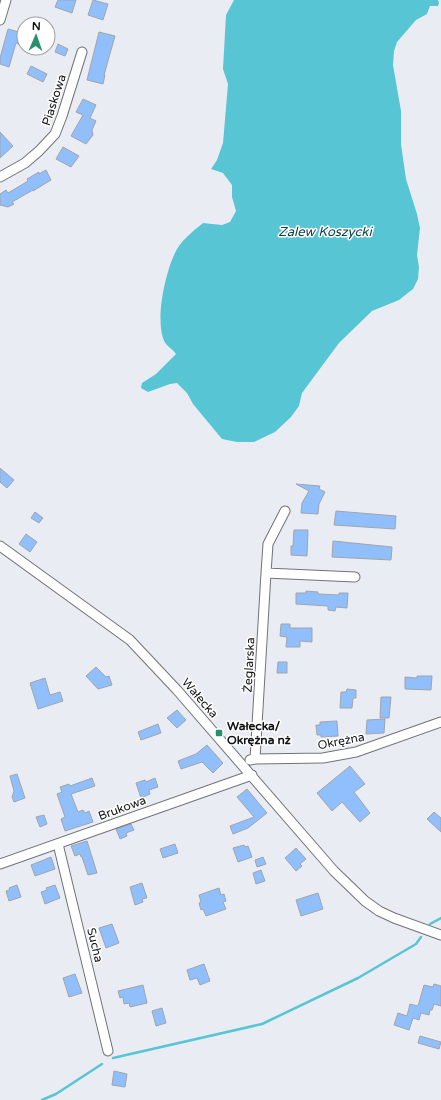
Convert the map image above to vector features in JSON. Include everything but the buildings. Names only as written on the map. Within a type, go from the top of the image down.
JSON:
[{"type":"street","points":[[0,20],[6,0]]},
{"type":"street","name":"Piaskowa","points":[[0,177],[25,162],[39,151],[56,134],[82,52]]},
{"type":"street","name":"Żeglarska","points":[[255,759],[268,544],[285,511]]},
{"type":"street","name":"Wałecka","points":[[0,546],[130,640],[177,690],[334,871],[365,901],[379,911],[394,918],[441,936]]},
{"type":"street","points":[[266,573],[355,577]]},
{"type":"street","name":"Okrężna","points":[[242,765],[247,761],[255,759],[323,758],[356,752],[441,722]]},
{"type":"street","name":"Brukowa","points":[[0,864],[252,775]]},
{"type":"street","name":"Sucha","points":[[58,844],[108,1051]]},
{"type":"water","name":"Zalew Koszycki","points":[[234,0],[438,0],[439,3],[438,6],[430,6],[427,14],[416,20],[397,42],[394,51],[393,65],[401,111],[401,144],[406,179],[420,228],[417,255],[419,267],[418,279],[413,289],[399,300],[372,311],[339,343],[302,393],[299,406],[291,417],[275,432],[254,442],[237,442],[222,439],[193,404],[187,393],[177,383],[148,392],[141,388],[142,383],[156,374],[176,354],[164,341],[160,319],[162,296],[174,255],[187,237],[203,223],[222,225],[230,222],[236,211],[232,197],[232,185],[223,173],[211,169],[217,160],[223,143],[228,84],[223,69],[226,15]]},
{"type":"waterway","points":[[430,924],[441,918]]},
{"type":"waterway","points":[[113,1058],[262,1024],[358,978],[416,944],[421,937]]},
{"type":"waterway","points":[[42,1100],[56,1094],[102,1064]]},
{"type":"place","name":"Wałecka/ Okrężna nż","points":[[219,733]]}]
